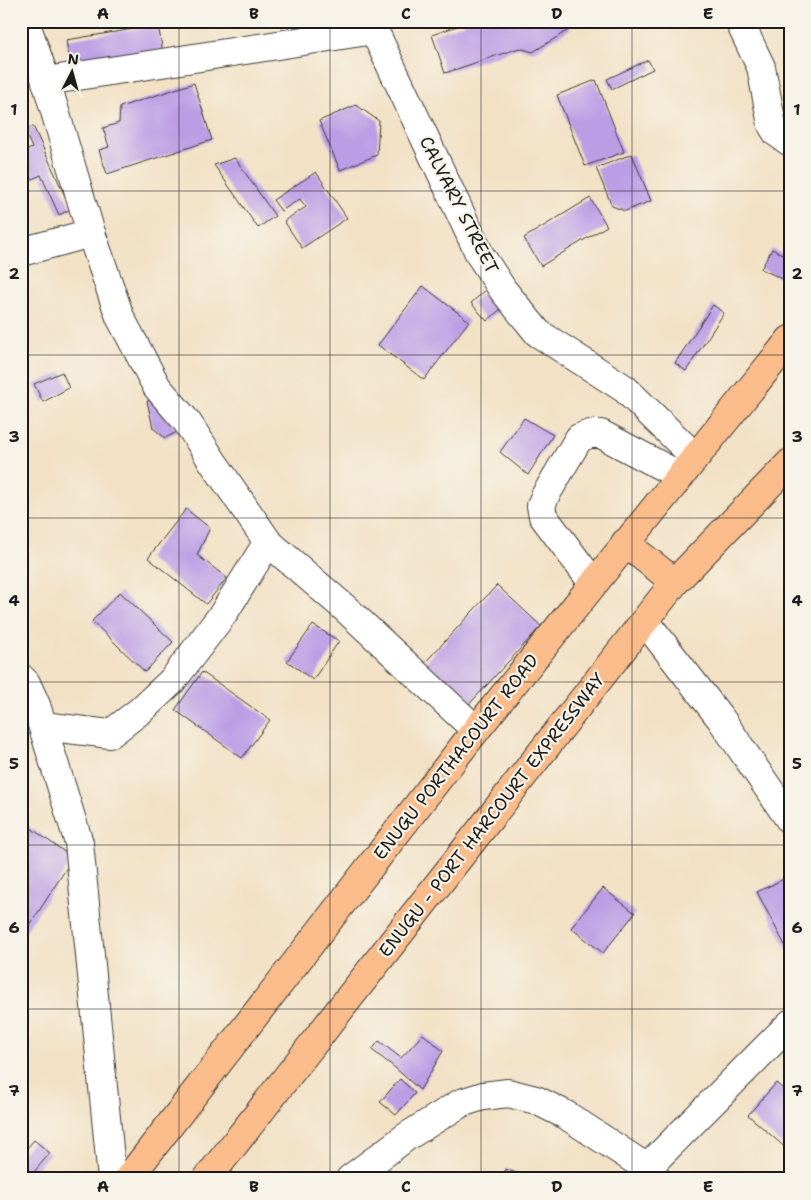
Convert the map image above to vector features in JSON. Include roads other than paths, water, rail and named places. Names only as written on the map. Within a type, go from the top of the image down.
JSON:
[{"type":"highway","name":"ENUGU PORTHACOURT ROAD","points":[[128,1179],[476,730],[790,340]]},
{"type":"highway","name":"ENUGU - PORT HARCOURT EXPRESSWAY","points":[[207,1179],[675,582],[790,462]]},
{"type":"highway","points":[[625,543],[675,582]]},
{"type":"street","points":[[25,21],[46,81],[91,232],[120,317],[157,387],[187,422],[268,542],[347,610],[476,730]]},
{"type":"street","points":[[739,21],[761,67],[772,125],[777,133],[790,142]]},
{"type":"street","points":[[46,81],[373,26]]},
{"type":"street","name":"CALVARY STREET","points":[[373,26],[480,255],[503,290],[538,334],[625,389],[687,467]]},
{"type":"street","points":[[21,252],[91,232]]},
{"type":"street","points":[[593,584],[543,516],[541,506],[579,438],[590,434],[601,434],[687,467]]},
{"type":"street","points":[[43,726],[110,734],[141,710],[172,681],[223,614],[268,542]]},
{"type":"street","points":[[645,621],[721,719],[790,820]]},
{"type":"street","points":[[21,678],[26,683],[36,705],[79,843],[112,1179]]},
{"type":"street","points":[[350,1179],[406,1137],[461,1103],[483,1096],[508,1093],[536,1100],[566,1115],[652,1174],[790,1024]]}]
